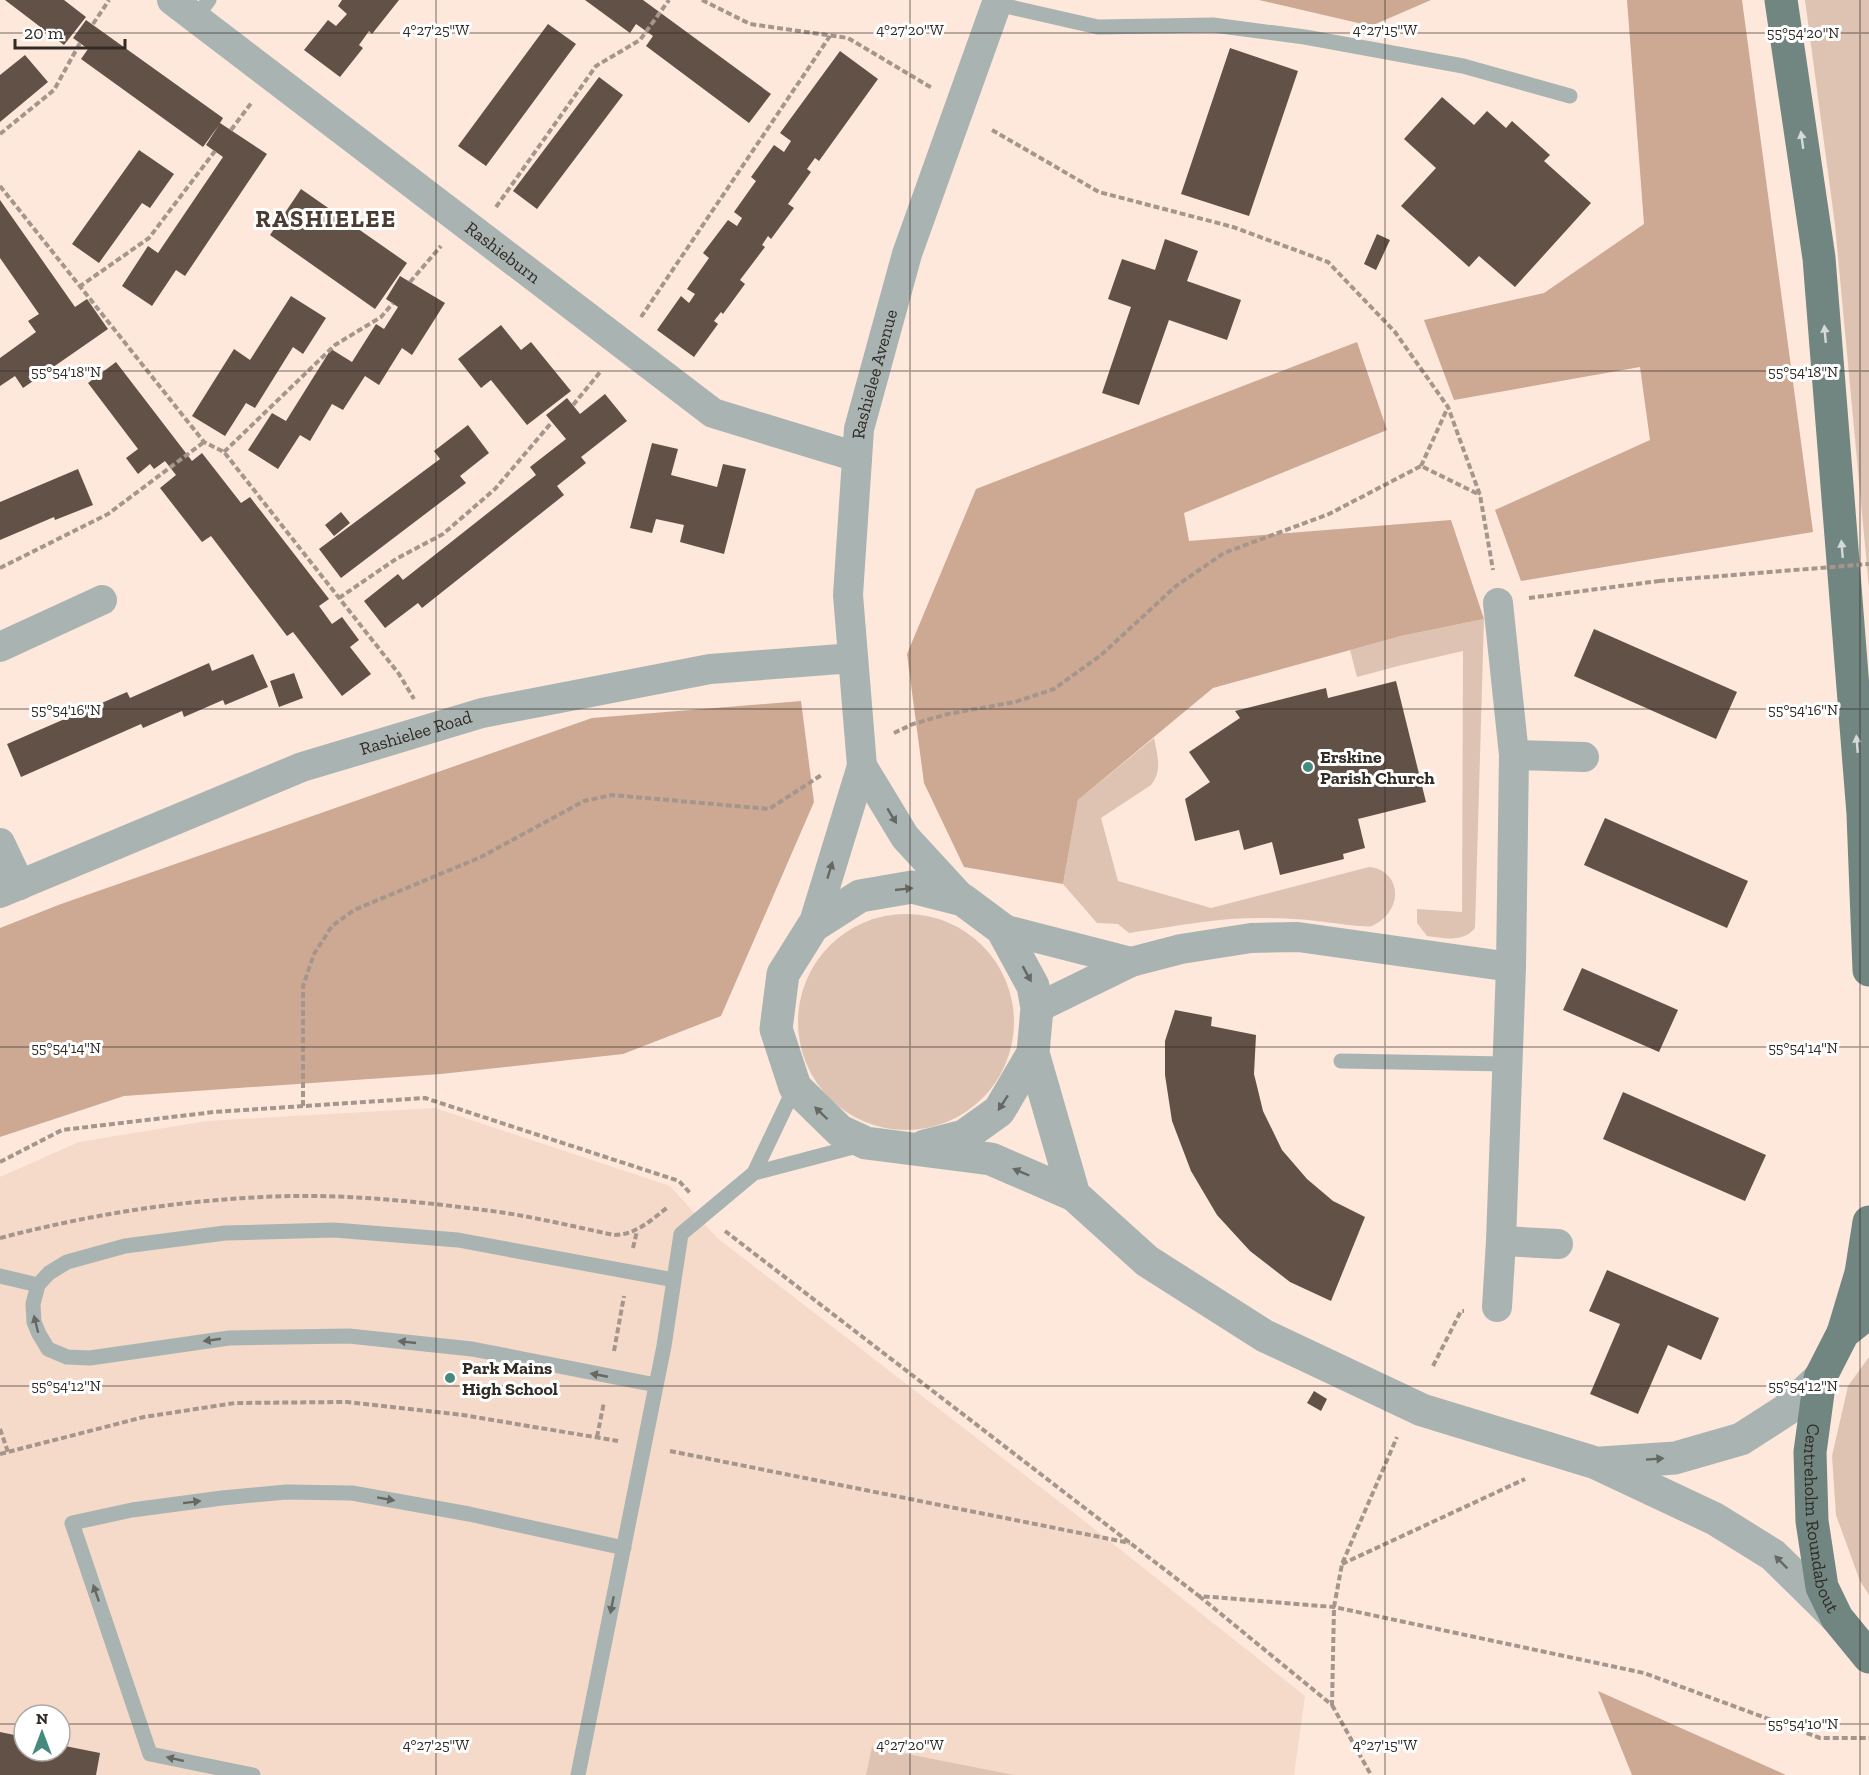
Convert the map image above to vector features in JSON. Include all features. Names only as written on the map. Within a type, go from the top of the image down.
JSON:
[{"type":"main road","points":[[1781,0],[1819,258],[1863,814],[1869,970]]},
{"type":"main road","points":[[1843,1334],[1861,1273],[1869,1222]]},
{"type":"main road","name":"Centreholm Roundabout","points":[[1869,1312],[1843,1334],[1820,1378],[1810,1452],[1812,1521],[1822,1587],[1837,1618],[1869,1658]]},
{"type":"street","name":"Rashieburn","points":[[172,0],[203,9],[470,227],[713,413],[857,456]]},
{"type":"street","name":"Rashielee Avenue","points":[[813,926],[861,757],[848,595],[859,429],[907,254],[998,2]]},
{"type":"street","points":[[0,647],[102,600]]},
{"type":"street","points":[[1497,1307],[1510,967],[1514,755],[1498,603]]},
{"type":"street","name":"Rashielee Road","points":[[10,889],[302,768],[482,713],[710,669],[853,658]]},
{"type":"street","points":[[1514,755],[1584,757]]},
{"type":"street","name":"Rashielee Avenue","points":[[861,757],[905,837],[963,900]]},
{"type":"street","points":[[0,843],[10,889]]},
{"type":"street","points":[[1131,962],[1002,929],[963,900],[912,887],[860,896],[813,926],[783,974],[776,1029],[795,1087],[840,1131],[867,1143],[991,1159],[1074,1195],[1147,1261],[1265,1336],[1422,1410],[1584,1460],[1715,1519],[1773,1555],[1837,1618]]},
{"type":"street","points":[[1002,929],[1033,986],[1037,1008],[1033,1053],[1074,1195]]},
{"type":"street","points":[[1037,1008],[1131,962],[1181,949],[1239,940],[1298,937],[1510,967]]},
{"type":"street","points":[[912,1149],[964,1136],[999,1111],[1033,1053]]},
{"type":"street","points":[[1501,1241],[1558,1244]]},
{"type":"street","points":[[1584,1460],[1675,1458],[1741,1439],[1786,1410],[1820,1378]]},
{"type":"lane","points":[[998,2],[1098,27],[1213,25],[1305,37],[1463,66],[1570,96]]},
{"type":"lane","points":[[1341,1061],[1506,1064]]},
{"type":"lane","points":[[578,1775],[656,1385],[681,1234],[754,1173],[795,1087]]},
{"type":"lane","points":[[754,1173],[867,1143]]},
{"type":"lane","points":[[656,1385],[472,1349],[349,1336],[229,1338],[90,1358],[67,1357],[48,1349],[34,1322],[33,1304],[38,1285],[49,1273],[67,1262],[125,1246],[225,1233],[333,1230],[458,1240],[674,1280]]},
{"type":"lane","points":[[0,1276],[38,1285]]},
{"type":"lane","points":[[252,1775],[150,1754],[72,1523],[132,1510],[222,1498],[286,1492],[352,1494],[469,1514],[624,1548]]},
{"type":"path","points":[[93,24],[109,0]]},
{"type":"path","points":[[410,282],[470,227],[596,66],[640,40],[669,0]]},
{"type":"path","points":[[702,0],[750,24],[848,38],[936,90]]},
{"type":"path","points":[[573,405],[623,343],[830,36]]},
{"type":"path","points":[[0,134],[54,90],[80,43]]},
{"type":"path","points":[[992,130],[1099,192],[1233,227],[1328,262],[1395,332],[1448,407],[1480,495],[1498,603],[1659,581],[1869,564]]},
{"type":"path","points":[[79,287],[149,238],[214,151]]},
{"type":"path","points":[[0,186],[204,442],[224,452],[399,674],[432,728]]},
{"type":"path","points":[[224,452],[334,345],[381,317],[393,303]]},
{"type":"path","points":[[303,1106],[303,986],[314,954],[333,926],[354,910],[481,857],[584,801],[612,795],[769,810],[913,724],[948,714],[1015,702],[1054,689],[1100,656],[1176,586],[1224,553],[1329,514],[1421,466],[1448,407]]},
{"type":"path","points":[[339,598],[396,559],[443,534],[495,489],[552,422]]},
{"type":"path","points":[[0,568],[108,514],[204,442]]},
{"type":"path","points":[[1421,466],[1480,495]]},
{"type":"path","points":[[597,1437],[637,1231]]},
{"type":"path","points":[[1433,1366],[1461,1311]]},
{"type":"path","points":[[0,1454],[144,1417],[235,1403],[347,1402],[463,1415],[597,1437],[1131,1543]]},
{"type":"path","points":[[0,1429],[8,1452]]},
{"type":"path","points":[[1332,1705],[1334,1607],[1342,1564],[1398,1434]]},
{"type":"path","points":[[1342,1564],[1584,1460]]},
{"type":"path","points":[[1199,1596],[1332,1705],[1371,1775]]},
{"type":"path","points":[[1334,1607],[1644,1673],[1820,1737],[1869,1738]]},
{"type":"shaded area","points":[[1259,0],[1431,0],[1371,26]]},
{"type":"shaded area","points":[[1627,0],[1742,0],[1813,532],[1521,581],[1495,510],[1650,440],[1640,367],[1454,400],[1424,320],[1544,293],[1644,224]]},
{"type":"shaded area","points":[[1805,0],[1869,0],[1869,588],[1835,225]]},
{"type":"shaded area","points":[[1357,342],[1387,430],[1184,513],[1189,541],[1451,520],[1484,619],[1401,636],[1213,688],[1078,800],[1063,884],[964,867],[924,783],[907,654],[976,489]]},
{"type":"shaded area","points":[[1484,619],[1475,928],[1459,938],[1427,936],[1417,923],[1417,909],[1462,912],[1463,651],[1357,677],[1350,650],[1401,636]]},
{"type":"shaded area","points":[[801,701],[814,802],[721,1016],[623,1054],[441,1074],[124,1096],[0,1137],[0,928],[61,904],[592,718]]},
{"type":"shaded area","points":[[1154,738],[1158,756],[1155,779],[1151,785],[1101,818],[1118,881],[1211,908],[1369,867],[1376,868],[1388,875],[1394,888],[1392,908],[1384,919],[1372,926],[1354,926],[1296,919],[1230,919],[1129,933],[1118,924],[1097,923],[1063,884],[1078,800]]},
{"type":"shaded area","points":[[906,914],[927,916],[947,922],[966,932],[982,946],[996,962],[1006,981],[1012,1001],[1014,1022],[1012,1043],[1006,1063],[996,1082],[982,1098],[966,1112],[947,1122],[927,1128],[906,1130],[885,1128],[865,1122],[846,1112],[830,1098],[816,1082],[806,1063],[800,1043],[798,1022],[800,1001],[806,981],[816,962],[830,946],[846,932],[865,922],[885,916]]},
{"type":"shaded area","name":"Park Mains High School","points":[[435,1108],[670,1186],[716,1237],[1083,1520],[1305,1696],[1294,1775],[0,1775],[0,1177],[79,1142],[207,1121]]},
{"type":"shaded area","points":[[1869,1357],[1869,1595],[1860,1581],[1836,1515],[1832,1456],[1848,1386]]},
{"type":"shaded area","points":[[1598,1691],[1786,1775],[1632,1775]]},
{"type":"shaded area","points":[[872,1747],[1014,1775],[866,1775]]},
{"type":"building","points":[[5,0],[64,0],[86,17],[64,45]]},
{"type":"building","points":[[342,0],[399,0],[372,34],[369,31],[359,45],[363,48],[340,77],[304,50],[328,20],[336,26],[347,14],[338,6]]},
{"type":"building","points":[[585,0],[643,0],[771,94],[749,123],[646,46],[653,36],[636,24],[630,33]]},
{"type":"building","points":[[86,20],[223,118],[220,123],[267,154],[185,276],[176,270],[152,306],[122,286],[148,246],[158,253],[223,157],[206,145],[219,125],[203,147],[81,59],[88,49],[73,38]]},
{"type":"building","points":[[548,24],[576,44],[486,166],[458,146]]},
{"type":"building","points":[[1230,48],[1298,71],[1249,216],[1181,194]]},
{"type":"building","points":[[840,51],[878,79],[819,161],[815,158],[807,169],[811,172],[788,204],[794,208],[771,239],[768,236],[762,245],[765,247],[740,280],[745,284],[723,314],[721,312],[714,321],[718,324],[694,357],[657,330],[681,296],[689,303],[695,294],[687,289],[709,258],[703,253],[728,220],[737,226],[742,218],[734,212],[756,181],[751,177],[774,145],[784,152],[791,141],[780,133]]},
{"type":"building","points":[[25,55],[48,82],[0,122],[0,75]]},
{"type":"building","points":[[599,77],[623,95],[537,209],[513,191]]},
{"type":"building","points":[[1442,97],[1474,125],[1487,111],[1506,128],[1512,121],[1550,155],[1544,161],[1591,203],[1515,287],[1479,256],[1469,267],[1401,206],[1436,168],[1404,139]]},
{"type":"building","points":[[139,150],[174,174],[150,208],[142,203],[99,263],[72,244]]},
{"type":"building","points":[[301,189],[407,263],[375,309],[270,235]]},
{"type":"building","points":[[0,200],[75,307],[87,299],[108,329],[23,388],[15,376],[0,386],[0,358],[36,332],[28,321],[39,314],[0,258]]},
{"type":"building","points":[[1377,234],[1390,240],[1376,270],[1364,264]]},
{"type":"building","points":[[1165,239],[1198,251],[1187,281],[1241,300],[1227,340],[1169,320],[1139,405],[1102,393],[1131,307],[1108,299],[1122,259],[1155,270]]},
{"type":"building","points":[[400,276],[445,303],[412,355],[402,348],[379,385],[365,376],[343,410],[332,404],[310,441],[300,435],[278,469],[248,450],[272,413],[286,421],[331,349],[352,362],[376,324],[384,329],[398,307],[386,299]]},
{"type":"building","points":[[291,296],[326,318],[303,354],[293,347],[255,408],[246,403],[225,436],[192,416],[234,349],[250,360]]},
{"type":"building","points":[[501,325],[521,350],[531,342],[571,391],[527,425],[491,380],[481,388],[458,359]]},
{"type":"building","points":[[116,362],[192,461],[202,453],[241,503],[250,497],[329,599],[319,606],[332,624],[342,617],[359,640],[350,647],[371,674],[342,696],[293,632],[287,636],[211,536],[202,542],[160,488],[176,475],[165,461],[154,469],[150,464],[138,474],[126,458],[138,449],[88,383]]},
{"type":"building","points":[[605,394],[627,421],[581,457],[586,463],[557,486],[564,495],[422,608],[418,603],[385,628],[364,601],[398,574],[403,580],[536,475],[530,467],[566,439],[546,415],[567,398],[580,414]]},
{"type":"building","points":[[468,425],[489,453],[460,476],[466,483],[341,578],[319,549],[440,459],[434,451]]},
{"type":"building","points":[[652,443],[678,449],[671,475],[717,487],[723,464],[746,469],[724,554],[680,542],[684,525],[656,519],[652,533],[630,528]]},
{"type":"building","points":[[78,469],[93,505],[55,520],[54,517],[0,540],[0,502]]},
{"type":"building","points":[[341,512],[350,523],[334,536],[325,525]]},
{"type":"building","points":[[1594,629],[1737,692],[1716,739],[1574,676]]},
{"type":"building","points":[[253,654],[268,687],[225,705],[223,700],[184,717],[182,711],[143,728],[141,724],[21,777],[7,744],[127,692],[130,698],[209,663],[212,671]]},
{"type":"building","points":[[294,673],[303,698],[279,707],[270,681]]},
{"type":"building","name":"Erskine Parish Church","points":[[1396,681],[1426,802],[1358,819],[1365,848],[1343,854],[1344,859],[1280,875],[1272,842],[1244,850],[1239,830],[1195,841],[1185,799],[1210,782],[1189,752],[1240,718],[1235,711],[1326,688],[1328,698]]},
{"type":"building","points":[[1605,818],[1748,881],[1727,928],[1584,865]]},
{"type":"building","points":[[1582,968],[1678,1010],[1659,1052],[1563,1010]]},
{"type":"building","points":[[1175,1010],[1212,1017],[1211,1026],[1256,1035],[1254,1074],[1263,1111],[1282,1150],[1307,1179],[1333,1201],[1365,1217],[1331,1301],[1290,1282],[1250,1251],[1217,1215],[1191,1171],[1172,1121],[1165,1075],[1165,1041]]},
{"type":"building","points":[[1623,1092],[1766,1155],[1745,1201],[1603,1139]]},
{"type":"building","points":[[1607,1270],[1719,1318],[1701,1360],[1668,1345],[1638,1414],[1590,1394],[1620,1324],[1589,1311]]},
{"type":"building","points":[[1314,1391],[1327,1399],[1321,1411],[1307,1403]]},
{"type":"building","points":[[0,1732],[12,1734],[12,1763],[72,1763],[72,1747],[100,1753],[96,1775],[0,1775]]},
{"type":"place","name":"Erskine Parish Church","points":[[1308,767]]},
{"type":"place","name":"Park Mains High School","points":[[450,1378]]},
{"type":"district","name":"RASHIELEE","points":[[326,219]]}]
